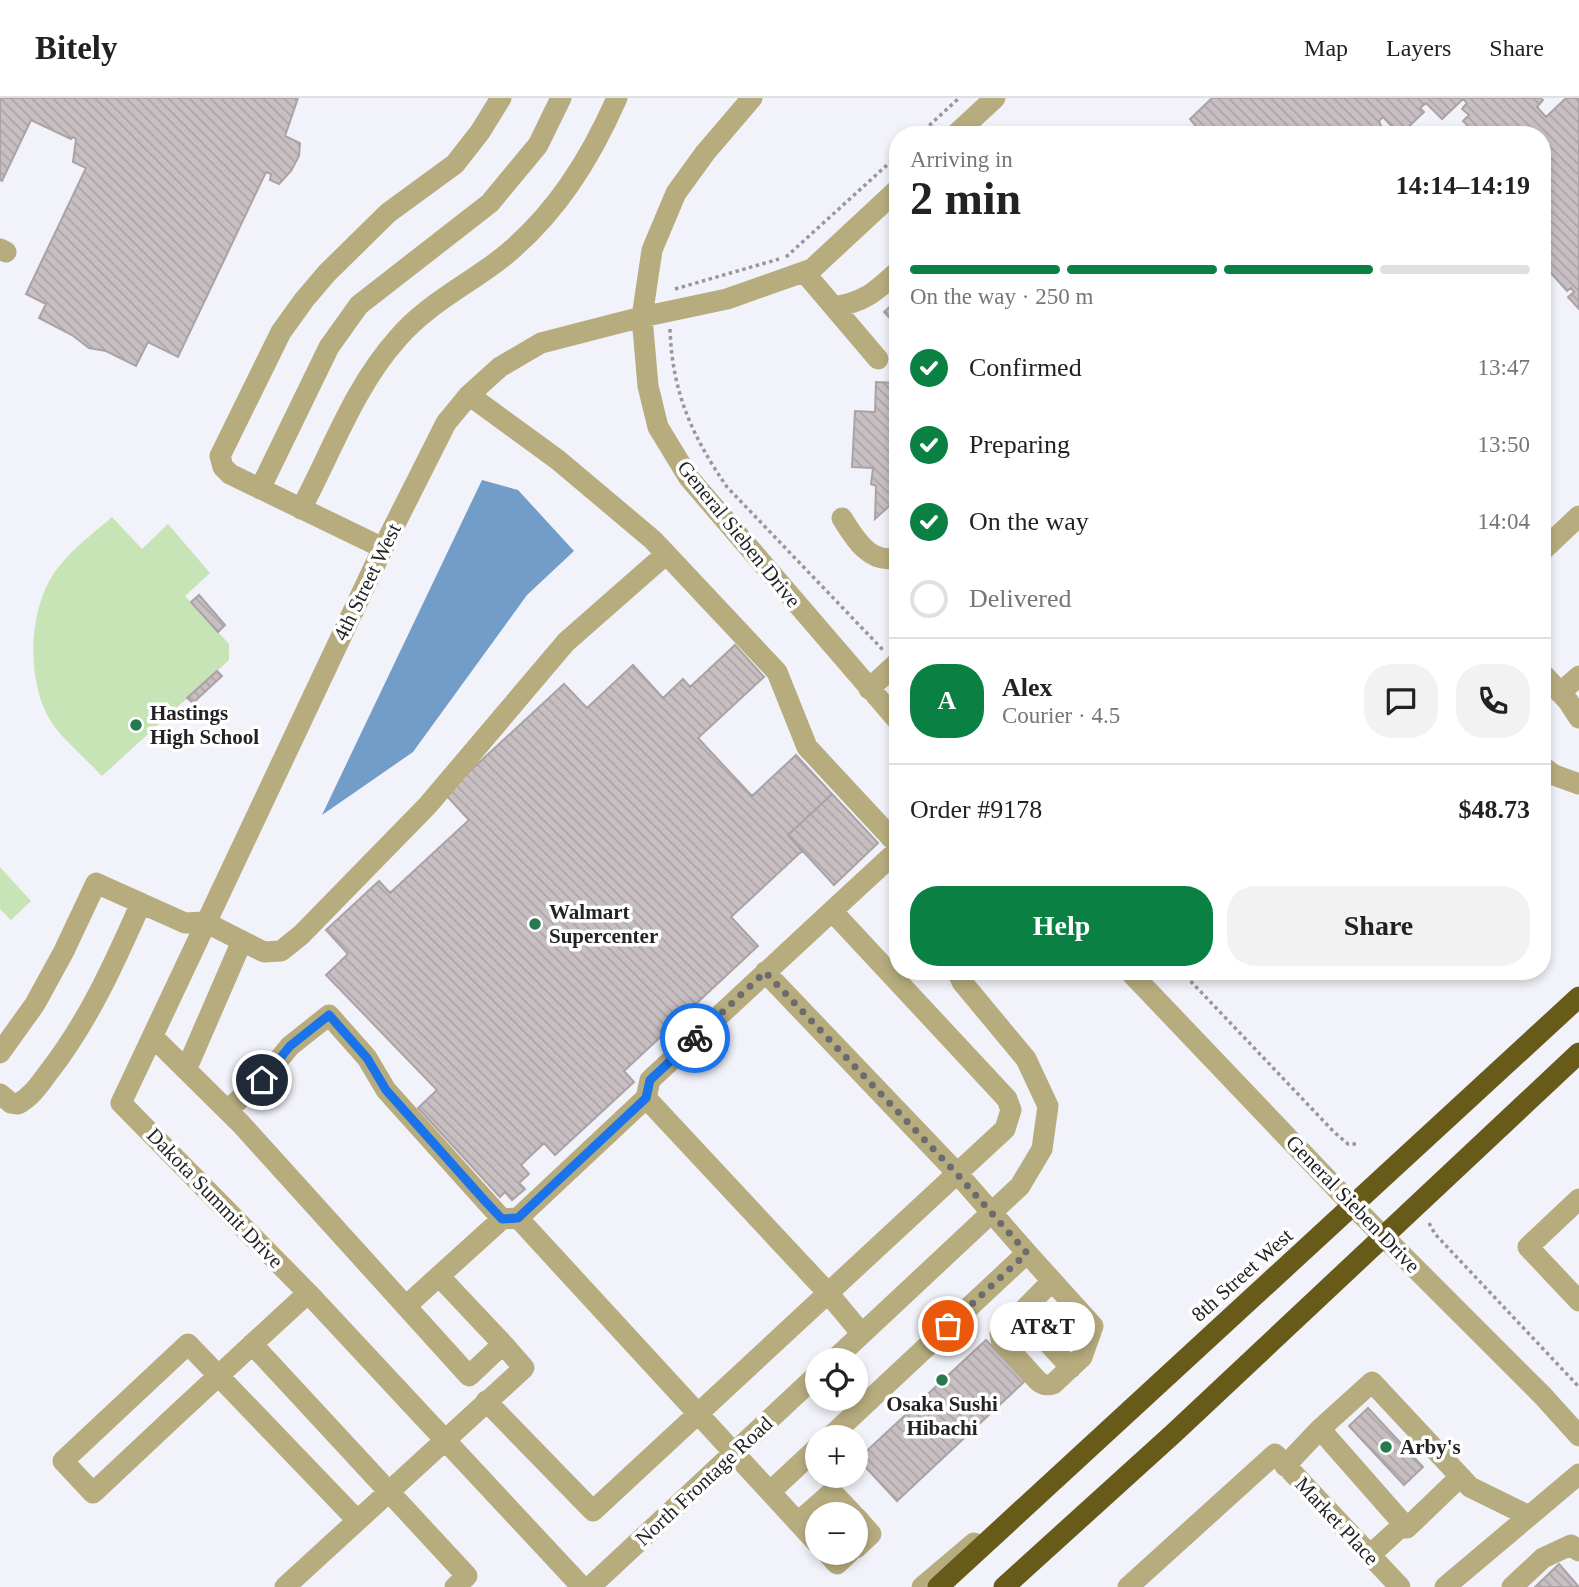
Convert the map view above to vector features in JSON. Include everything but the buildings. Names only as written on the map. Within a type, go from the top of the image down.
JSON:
[{"type":"highway","name":"8th Street West","points":[[938,1587],[1579,997]]},
{"type":"highway","points":[[1004,1587],[1174,1433],[1579,1053]]},
{"type":"street","points":[[383,548],[230,474],[223,467],[220,456],[281,332],[327,273],[388,213],[455,164],[480,132],[501,98]]},
{"type":"street","points":[[260,489],[329,347],[359,305],[490,203],[538,145],[561,98]]},
{"type":"street","points":[[301,509],[368,376],[399,336],[440,300],[504,256],[550,213],[576,177],[617,98]]},
{"type":"street","name":"General Sieben Drive","points":[[752,98],[705,153],[676,193],[652,250],[642,317],[648,386],[659,427],[688,478],[889,711]]},
{"type":"street","points":[[965,126],[995,98]]},
{"type":"street","name":"4th Street West","points":[[121,1103],[383,548],[446,423],[469,395],[500,367],[541,343],[727,299],[813,269],[889,197]]},
{"type":"street","points":[[804,272],[878,359]]},
{"type":"street","points":[[834,307],[872,296],[889,280]]},
{"type":"street","points":[[469,395],[558,460],[653,540],[777,672],[807,747],[889,838]]},
{"type":"street","points":[[1551,542],[1579,516]]},
{"type":"street","points":[[842,518],[860,545],[875,556],[889,560]]},
{"type":"street","points":[[0,1053],[35,1004],[96,883],[185,923],[205,922],[264,952],[281,951],[301,935],[428,805],[566,642],[665,555]]},
{"type":"street","points":[[869,689],[889,670]]},
{"type":"street","points":[[1560,693],[1579,676]]},
{"type":"street","points":[[1551,683],[1579,718]]},
{"type":"street","points":[[1551,773],[1579,784]]},
{"type":"street","points":[[406,1306],[646,1098],[650,1080],[889,857]]},
{"type":"street","points":[[0,1094],[11,1103],[18,1104],[27,1099],[62,1055],[116,961],[141,903]]},
{"type":"street","points":[[832,911],[889,972]]},
{"type":"street","points":[[186,1070],[242,941]]},
{"type":"street","points":[[765,972],[957,1174],[1093,1326],[1082,1357],[1053,1384],[1042,1384],[1001,1340],[1003,1328],[1052,1281]]},
{"type":"street","points":[[486,1401],[593,1511],[1005,1129],[1011,1110],[1007,1099],[896,980]]},
{"type":"street","points":[[847,1348],[1020,1186],[1042,1149],[1048,1106],[1026,1059],[961,980]]},
{"type":"street","name":"General Sieben Drive","points":[[1138,980],[1382,1236],[1543,1395],[1579,1436]]},
{"type":"street","points":[[227,1110],[262,1080],[290,1046],[329,1015],[367,1058],[386,1090],[698,1414],[805,1530]]},
{"type":"street","points":[[153,1037],[227,1110],[469,1376],[503,1344]]},
{"type":"street","points":[[646,1098],[828,1293],[862,1334]]},
{"type":"street","name":"Dakota Summit Drive","points":[[121,1103],[308,1293],[582,1587]]},
{"type":"street","points":[[1579,1199],[1528,1247],[1579,1301]]},
{"type":"street","points":[[843,1425],[1027,1253]]},
{"type":"street","points":[[285,1587],[524,1368],[439,1276]]},
{"type":"street","points":[[308,1293],[252,1344],[219,1376],[93,1493],[63,1461],[188,1344],[219,1376],[357,1520]]},
{"type":"street","points":[[1020,1312],[1071,1368]]},
{"type":"street","points":[[252,1344],[467,1576],[455,1587]]},
{"type":"street","points":[[1128,1587],[1320,1429],[1371,1382],[1475,1490],[1529,1516]]},
{"type":"street","name":"North Frontage Road","points":[[590,1587],[805,1386]]},
{"type":"street","points":[[1320,1429],[1407,1528],[1460,1477]]},
{"type":"street","points":[[770,1492],[805,1459]]},
{"type":"street","name":"Market Place","points":[[1280,1460],[1400,1587]]},
{"type":"street","points":[[1445,1587],[1579,1474]]},
{"type":"street","points":[[922,1587],[950,1561],[1048,1486]]},
{"type":"street","points":[[821,1502],[832,1492],[842,1502]]},
{"type":"street","points":[[798,1522],[805,1516]]},
{"type":"street","points":[[1370,1556],[1404,1524]]},
{"type":"street","points":[[1512,1587],[1543,1558],[1570,1545],[1579,1550]]},
{"type":"path","points":[[929,126],[959,98]]},
{"type":"path","points":[[679,288],[787,256],[889,163]]},
{"type":"path","points":[[669,311],[671,359],[681,399],[692,432],[709,461],[727,487],[889,655]]},
{"type":"path","points":[[1190,980],[1334,1132],[1348,1144],[1359,1144]]},
{"type":"path","points":[[1429,1223],[1435,1234],[1579,1387]]},
{"type":"green space","points":[[112,517],[142,549],[168,524],[210,573],[185,596],[229,644],[229,660],[102,776],[59,733],[44,709],[34,667],[34,644],[41,600],[50,580],[72,552]]},
{"type":"green space","points":[[0,867],[31,901],[11,920],[0,909]]},
{"type":"water","points":[[482,480],[518,490],[574,551],[527,595],[413,752],[322,815]]},
{"type":"way so far","points":[[695,1038],[765,972],[957,1174],[1027,1253],[948,1326]]},
{"type":"place","name":"Hastings High School","points":[[136,725]]},
{"type":"place","name":"Walmart Supercenter","points":[[535,924]]},
{"type":"place","name":"AT&T","points":[[948,1326]]},
{"type":"place","name":"Osaka Sushi Hibachi","points":[[942,1380]]},
{"type":"place","name":"Arby's","points":[[1386,1447]]},
{"type":"route","points":[[262,1080],[290,1046],[329,1015],[367,1058],[386,1090],[485,1201],[502,1219],[518,1218],[646,1098],[650,1080],[695,1038]]}]
